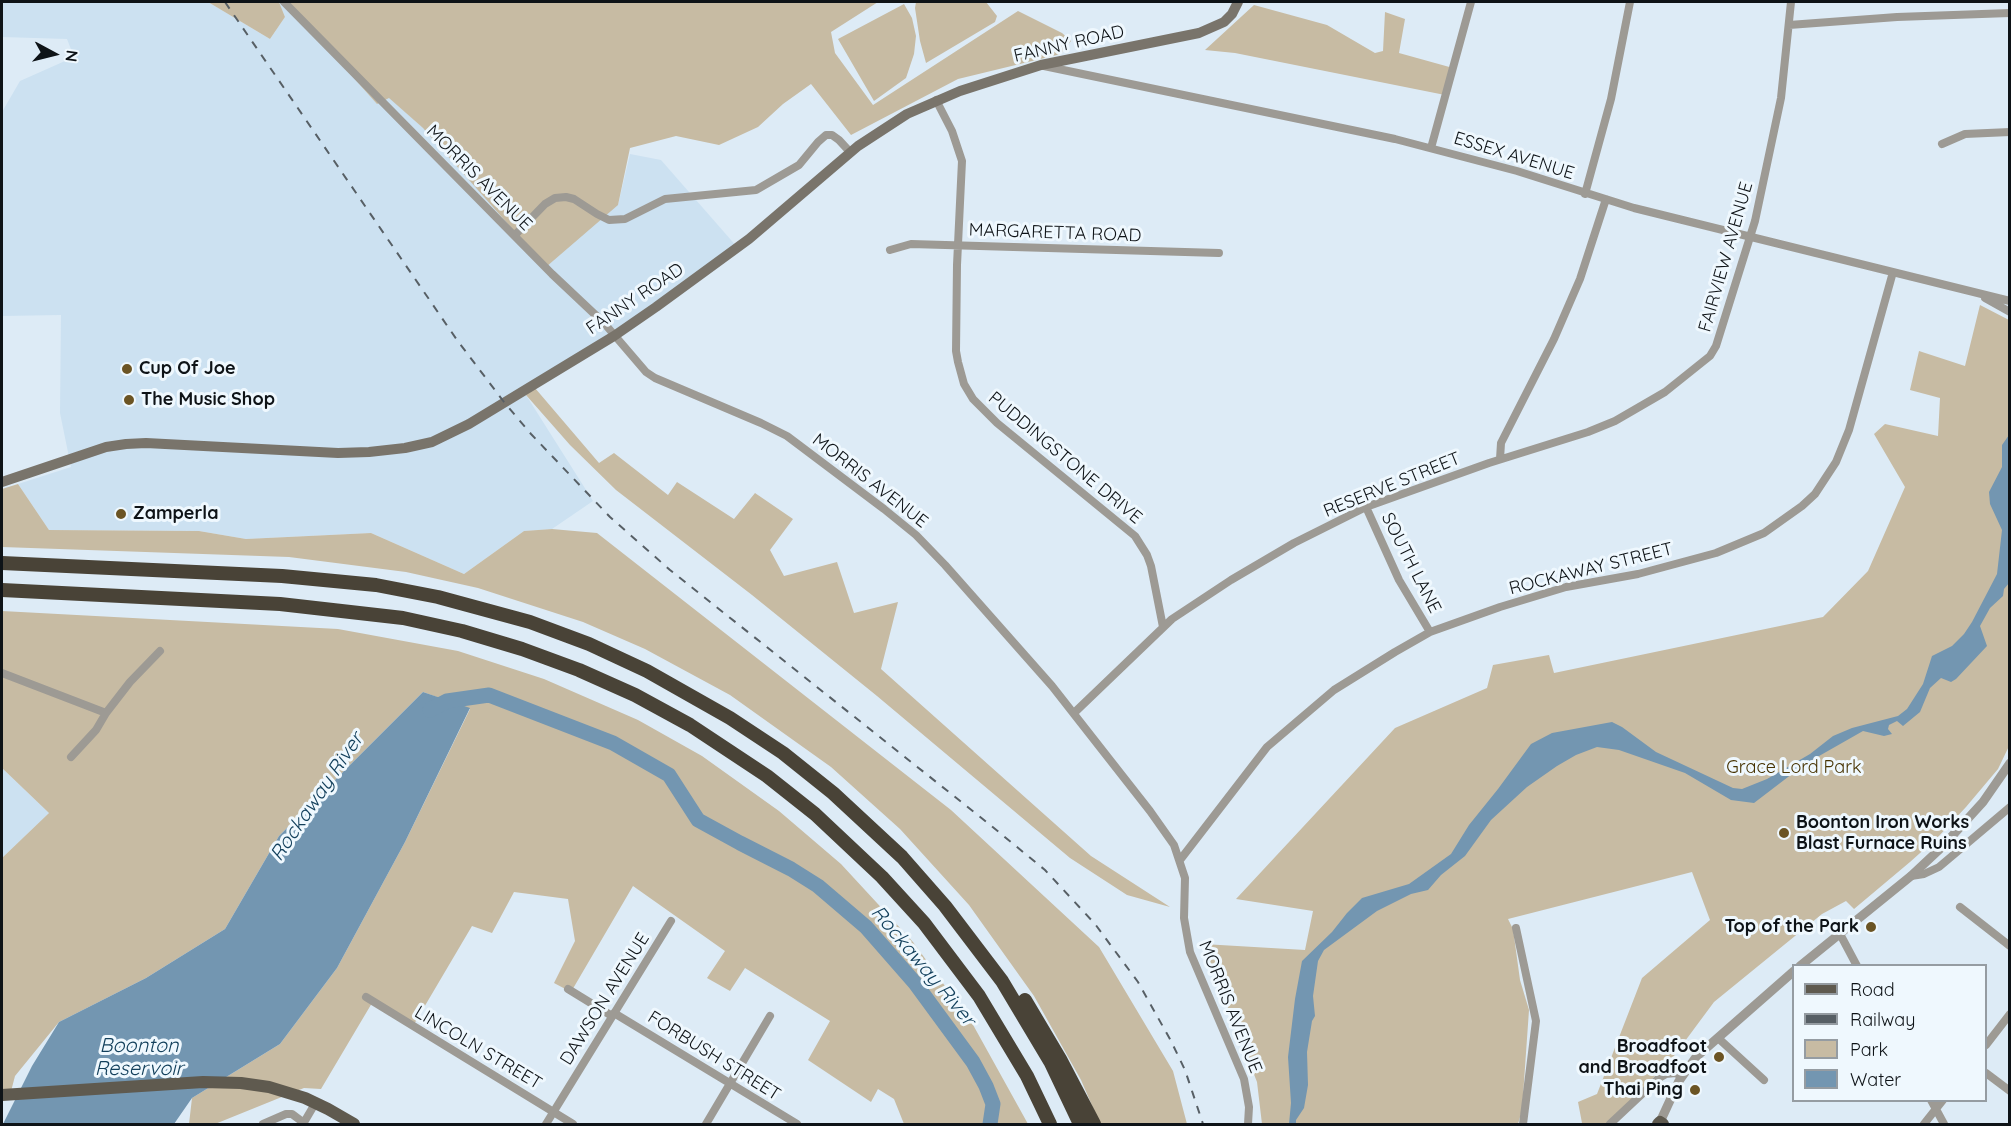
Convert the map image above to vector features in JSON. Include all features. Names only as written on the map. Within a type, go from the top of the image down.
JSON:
[{"type":"highway","points":[[2,563],[282,576],[345,582],[428,595],[530,622],[589,644],[647,670],[730,718],[783,753],[833,793],[960,915],[1010,976],[1044,1031],[1094,1125]]},
{"type":"highway","points":[[2,590],[280,604],[342,609],[403,618],[462,631],[522,649],[579,670],[635,695],[690,725],[766,776],[823,821],[882,877],[924,923],[979,996],[1027,1076],[1050,1125]]},
{"type":"highway","points":[[902,857],[945,906],[1002,981],[1051,1063],[1080,1125]]},
{"type":"main road","name":"FANNY ROAD","points":[[2,482],[106,447],[126,444],[148,443],[328,453],[369,452],[432,442],[469,424],[614,336],[656,307],[749,239],[850,152],[882,129],[936,100],[1015,73],[1199,33],[1224,22],[1232,14],[1238,2]]},
{"type":"main road","points":[[2,1095],[215,1082],[256,1085],[295,1094],[316,1102],[354,1125]]},
{"type":"street","name":"MORRIS AVENUE","points":[[284,2],[614,336],[646,372],[787,436],[916,536],[945,565],[1074,713],[1168,835],[1180,860],[1185,878],[1184,918],[1190,952],[1244,1079],[1249,1107],[1248,1125]]},
{"type":"street","points":[[1431,148],[1471,2]]},
{"type":"street","points":[[1585,194],[1611,99],[1630,2]]},
{"type":"street","name":"FAIRVIEW AVENUE","points":[[1500,459],[1588,432],[1615,421],[1665,392],[1702,364],[1716,346],[1755,221],[1781,98],[1791,2]]},
{"type":"street","points":[[1789,25],[1897,17],[2010,13]]},
{"type":"street","name":"ESSEX AVENUE","points":[[1042,66],[1431,148],[1517,171],[1634,208],[2010,301]]},
{"type":"street","name":"PUDDINGSTONE DRIVE","points":[[936,100],[952,131],[962,161],[956,351],[964,384],[974,399],[997,423],[1135,536],[1151,566],[1163,627]]},
{"type":"street","points":[[1942,144],[1965,134],[2010,132]]},
{"type":"street","points":[[515,235],[545,204],[555,198],[574,199],[609,220],[625,219],[665,199],[756,190],[799,165],[826,135],[839,140],[850,152]]},
{"type":"street","points":[[1500,459],[1501,443],[1554,339],[1580,279],[1606,200]]},
{"type":"street","name":"MARGARETTA ROAD","points":[[890,250],[911,244],[1220,253]]},
{"type":"street","name":"ROCKAWAY STREET","points":[[1180,860],[1267,747],[1334,690],[1430,632],[1500,607],[1566,588],[1638,574],[1716,553],[1743,543],[1784,520],[1815,494],[1836,462],[1849,430],[1893,272]]},
{"type":"street","name":"ESSEX AVENUE","points":[[1973,292],[2010,312]]},
{"type":"street","name":"RESERVE STREET","points":[[1074,713],[1172,619],[1221,586],[1294,543],[1366,507],[1500,459]]},
{"type":"street","name":"SOUTH LANE","points":[[1366,507],[1399,580],[1430,632]]},
{"type":"street","points":[[71,757],[96,730],[130,682],[160,651]]},
{"type":"street","points":[[2,673],[106,713]]},
{"type":"street","points":[[1802,964],[1911,876],[1942,847],[1983,802],[2010,763]]},
{"type":"street","points":[[1911,876],[1924,874],[1939,867],[2010,807]]},
{"type":"street","points":[[1960,908],[2010,946]]},
{"type":"street","name":"DAWSON AVENUE","points":[[546,1125],[671,921]]},
{"type":"street","points":[[1516,928],[1536,1021],[1523,1125]]},
{"type":"street","points":[[1840,934],[1856,964]]},
{"type":"street","points":[[1660,1124],[1682,1076],[1696,1058],[1792,972]]},
{"type":"street","name":"FORBUSH STREET","points":[[568,989],[797,1125]]},
{"type":"street","name":"LINCOLN STREET","points":[[366,997],[573,1125]]},
{"type":"street","points":[[1987,1044],[2010,1014]]},
{"type":"street","points":[[706,1125],[770,1016]]},
{"type":"street","points":[[1718,1038],[1764,1080]]},
{"type":"street","points":[[1610,1125],[1659,1078],[1675,1073],[1682,1076]]},
{"type":"street","points":[[1987,1074],[2010,1091]]},
{"type":"street","points":[[263,1125],[286,1114],[292,1114],[303,1124],[316,1102]]},
{"type":"street","points":[[1932,1102],[1944,1125]]},
{"type":"street","points":[[1924,1125],[1942,1102]]},
{"type":"shaded area","points":[[2,2],[208,2],[270,39],[285,17],[279,2],[286,2],[423,128],[618,205],[630,154],[661,160],[738,248],[526,395],[593,501],[552,529],[524,531],[464,574],[371,533],[246,539],[199,531],[49,530],[18,484],[71,467],[60,413],[61,315],[2,316],[2,112],[20,81],[74,57],[67,39],[2,37]]},
{"type":"shaded area","points":[[2,768],[49,813],[2,858]]},
{"type":"green space","points":[[208,2],[279,2],[285,17],[270,39]]},
{"type":"green space","points":[[286,2],[878,2],[831,32],[835,53],[873,105],[1018,11],[1062,33],[1071,41],[1061,54],[958,79],[851,135],[811,84],[783,104],[758,127],[719,145],[676,136],[630,148],[618,205],[546,267],[423,128],[389,98],[377,104]]},
{"type":"green space","points":[[916,2],[986,2],[997,16],[995,22],[926,63],[920,41]]},
{"type":"green space","points":[[904,4],[912,18],[916,36],[914,54],[906,78],[874,101],[838,39]]},
{"type":"green space","points":[[1254,5],[1327,25],[1375,53],[1383,51],[1385,12],[1405,19],[1399,53],[1453,68],[1445,95],[1235,53],[1205,50]]},
{"type":"green space","name":"Grace Lord Park","points":[[1980,305],[2009,320],[2010,744],[1998,769],[1966,807],[1938,837],[1854,909],[1846,901],[1822,914],[1714,1002],[1671,1060],[1607,1124],[1581,1124],[1578,1102],[1597,1094],[1642,978],[1710,920],[1692,872],[1508,919],[1513,929],[1520,980],[1529,1010],[1522,1110],[1518,1124],[1262,1124],[1257,1082],[1203,944],[1305,950],[1313,911],[1236,899],[1395,728],[1487,688],[1493,665],[1549,655],[1554,673],[1823,617],[1868,571],[1905,487],[1874,434],[1885,424],[1938,436],[1940,398],[1910,390],[1919,351],[1965,366]]},
{"type":"green space","points":[[535,388],[599,463],[614,453],[668,495],[677,482],[734,519],[755,493],[793,519],[770,550],[784,576],[837,562],[854,613],[898,602],[881,669],[1091,856],[1170,907],[1127,895],[1070,858],[877,696],[752,595],[616,490],[570,445],[526,395]]},
{"type":"green space","points":[[18,484],[49,530],[199,531],[246,539],[371,533],[464,574],[524,531],[552,529],[597,533],[951,810],[1099,947],[1173,1071],[1187,1124],[1100,1124],[1081,1080],[1034,996],[969,905],[900,829],[831,767],[730,695],[645,649],[583,622],[478,588],[406,572],[289,557],[2,547],[2,489]]},
{"type":"green space","points":[[2,611],[338,629],[458,651],[544,679],[638,720],[702,756],[779,811],[841,864],[913,942],[972,1023],[1028,1124],[904,1124],[894,1099],[878,1089],[871,1102],[808,1060],[830,1021],[745,968],[730,991],[707,978],[725,951],[633,886],[571,992],[554,983],[575,941],[568,899],[514,892],[492,933],[472,926],[413,1026],[372,1003],[321,1089],[304,1088],[215,1124],[189,1124],[192,1098],[280,1044],[337,968],[405,842],[470,709],[423,692],[279,836],[225,929],[146,978],[59,1022],[15,1076],[9,1099],[2,1097],[2,858],[49,813],[2,768]]},
{"type":"water","points":[[2009,435],[2009,583],[2004,589],[2003,596],[1990,608],[1980,626],[1987,646],[1956,679],[1951,682],[1941,678],[1930,688],[1920,712],[1903,726],[1897,721],[1889,725],[1888,729],[1892,734],[1884,736],[1863,731],[1805,764],[1754,803],[1731,800],[1685,773],[1619,750],[1597,747],[1557,766],[1527,787],[1491,820],[1465,856],[1441,875],[1428,890],[1411,894],[1377,911],[1324,950],[1318,961],[1313,996],[1315,1016],[1312,1021],[1307,1052],[1308,1085],[1304,1108],[1296,1124],[1289,1124],[1291,1103],[1288,1057],[1302,961],[1362,898],[1409,884],[1451,854],[1469,825],[1531,744],[1552,733],[1612,722],[1656,752],[1733,788],[1742,789],[1767,779],[1810,754],[1833,736],[1852,728],[1898,716],[1907,709],[1923,684],[1932,656],[1952,646],[1964,634],[1997,574],[2002,530],[1990,504],[1989,492],[2002,467],[2002,445]]},
{"type":"water","name":"Boonton Reservoir","points":[[423,692],[470,708],[405,842],[337,968],[280,1044],[192,1098],[174,1124],[3,1124],[32,1066],[59,1022],[146,978],[225,929],[279,836]]},
{"type":"waterway","name":"Rockaway River","points":[[430,710],[447,701],[489,695],[613,743],[669,775],[698,820],[791,869],[818,886],[866,927],[915,983],[973,1062],[993,1104],[990,1124]]},
{"type":"railway","points":[[225,2],[457,340],[531,434],[610,517],[670,570],[1045,870],[1095,924],[1138,982],[1185,1070],[1203,1124]]},
{"type":"place","name":"Cup Of Joe","points":[[127,369]]},
{"type":"place","name":"The Music Shop","points":[[129,400]]},
{"type":"place","name":"Zamperla","points":[[121,514]]},
{"type":"place","name":"Boonton Iron Works Blast Furnace Ruins","points":[[1784,833]]},
{"type":"place","name":"Top of the Park","points":[[1871,927]]},
{"type":"place","name":"Broadfoot and Broadfoot","points":[[1719,1057]]},
{"type":"place","name":"Thai Ping","points":[[1695,1090]]}]
